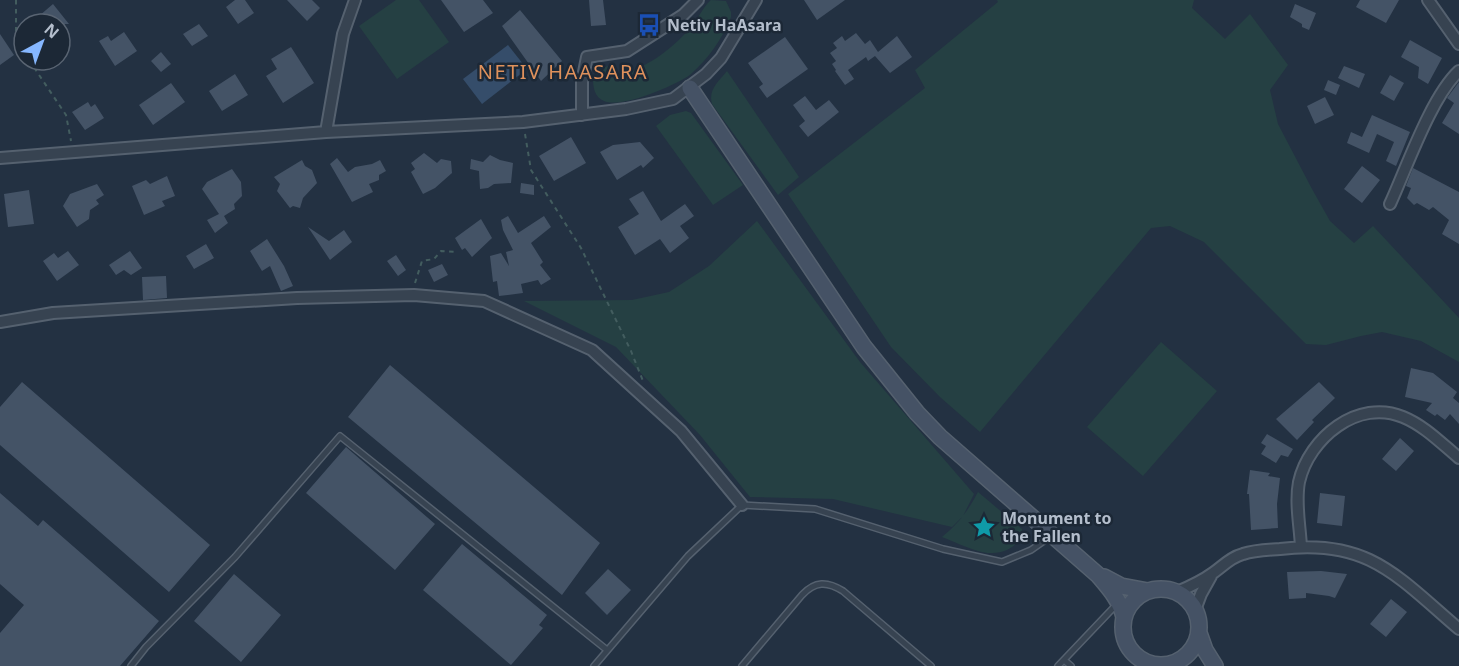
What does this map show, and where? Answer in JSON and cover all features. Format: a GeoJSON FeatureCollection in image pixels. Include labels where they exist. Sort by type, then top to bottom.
{"type":"FeatureCollection","features":[{"type":"Feature","properties":{"kind":"street"},"geometry":{"type":"LineString","coordinates":[[326,132],[344,34],[355,0]]}},
{"type":"Feature","properties":{"kind":"street"},"geometry":{"type":"LineString","coordinates":[[582,115],[582,82],[587,57],[627,51],[683,15],[698,0]]}},
{"type":"Feature","properties":{"kind":"street"},"geometry":{"type":"LineString","coordinates":[[0,159],[326,132],[523,122],[626,109],[673,99],[706,75],[721,58],[756,0]]}},
{"type":"Feature","properties":{"kind":"street"},"geometry":{"type":"LineString","coordinates":[[1428,0],[1459,44]]}},
{"type":"Feature","properties":{"kind":"street"},"geometry":{"type":"LineString","coordinates":[[1390,204],[1435,104],[1451,78],[1459,71]]}},
{"type":"Feature","properties":{"kind":"street"},"geometry":{"type":"LineString","coordinates":[[690,88],[864,347],[892,384],[946,442],[1098,575],[1119,602],[1124,617],[1125,639],[1137,657],[1157,665],[1178,662],[1192,650],[1199,633]]}},
{"type":"Feature","properties":{"kind":"street"},"geometry":{"type":"LineString","coordinates":[[0,322],[53,313],[297,298],[414,295],[484,301],[592,350],[681,431],[742,505]]}},
{"type":"Feature","properties":{"kind":"street"},"geometry":{"type":"LineString","coordinates":[[1301,547],[1298,495],[1302,474],[1315,450],[1343,421],[1364,413],[1383,411],[1401,416],[1415,423],[1459,458]]}},
{"type":"Feature","properties":{"kind":"street"},"geometry":{"type":"LineString","coordinates":[[1177,592],[1244,553],[1301,547],[1337,548],[1369,558],[1395,575],[1459,629]]}},
{"type":"Feature","properties":{"kind":"street"},"geometry":{"type":"LineString","coordinates":[[1195,610],[1212,573]]}},
{"type":"Feature","properties":{"kind":"street"},"geometry":{"type":"LineString","coordinates":[[1098,575],[1120,586],[1148,591],[1157,589],[1177,592],[1191,602],[1198,617],[1199,633],[1205,650],[1215,666]]}},
{"type":"Feature","properties":{"kind":"street"},"geometry":{"type":"LineString","coordinates":[[1124,617],[1133,602],[1148,591]]}},
{"type":"Feature","properties":{"kind":"street"},"geometry":{"type":"LineString","coordinates":[[1178,662],[1193,666]]}},
{"type":"Feature","properties":{"kind":"lane"},"geometry":{"type":"LineString","coordinates":[[131,666],[146,647],[235,557],[340,436],[608,650]]}},
{"type":"Feature","properties":{"kind":"lane"},"geometry":{"type":"LineString","coordinates":[[594,666],[688,556],[742,505],[815,509],[943,549],[1002,562],[1031,550],[1052,535]]}},
{"type":"Feature","properties":{"kind":"lane"},"geometry":{"type":"LineString","coordinates":[[742,666],[802,595],[809,588],[822,583],[843,591],[931,666]]}},
{"type":"Feature","properties":{"kind":"lane"},"geometry":{"type":"LineString","coordinates":[[1058,666],[1119,602]]}},
{"type":"Feature","properties":{"kind":"lane"},"geometry":{"type":"LineString","coordinates":[[1064,660],[1071,666]]}},
{"type":"Feature","properties":{"kind":"path"},"geometry":{"type":"LineString","coordinates":[[37,72],[66,115],[73,152]]}},
{"type":"Feature","properties":{"kind":"path"},"geometry":{"type":"LineString","coordinates":[[523,122],[531,170],[581,248],[632,351],[644,383]]}},
{"type":"Feature","properties":{"kind":"path"},"geometry":{"type":"LineString","coordinates":[[414,295],[414,285],[422,261],[434,259],[441,251],[456,252]]}},
{"type":"Feature","properties":{"kind":"green space"},"geometry":{"type":"Polygon","coordinates":[[[396,0],[419,0],[449,42],[397,79],[359,26],[396,0]]]}},
{"type":"Feature","properties":{"kind":"green space"},"geometry":{"type":"Polygon","coordinates":[[[711,0],[726,1],[731,17],[714,48],[691,74],[662,89],[623,102],[612,103],[598,97],[593,77],[602,68],[608,66],[611,78],[623,75],[655,59],[683,36],[711,0]]]}},
{"type":"Feature","properties":{"kind":"green space"},"geometry":{"type":"Polygon","coordinates":[[[997,0],[1194,0],[1192,8],[1225,39],[1250,14],[1288,65],[1270,90],[1278,124],[1330,221],[1354,243],[1373,226],[1459,318],[1459,362],[1421,341],[1382,332],[1326,345],[1306,344],[1204,242],[1170,226],[1151,228],[980,432],[940,397],[891,347],[788,194],[925,88],[915,70],[998,2],[997,0]]]}},
{"type":"Feature","properties":{"kind":"green space"},"geometry":{"type":"Polygon","coordinates":[[[727,71],[799,177],[778,195],[712,104],[711,94],[727,71]]]}},
{"type":"Feature","properties":{"kind":"green space"},"geometry":{"type":"Polygon","coordinates":[[[686,111],[691,113],[743,185],[713,205],[656,126],[670,115],[686,111]]]}},
{"type":"Feature","properties":{"kind":"green space"},"geometry":{"type":"Polygon","coordinates":[[[757,221],[860,362],[974,494],[963,516],[952,527],[833,499],[750,497],[700,435],[616,347],[524,301],[632,300],[669,292],[709,266],[757,221]]]}},
{"type":"Feature","properties":{"kind":"green space"},"geometry":{"type":"Polygon","coordinates":[[[1161,342],[1217,391],[1143,476],[1087,427],[1161,342]]]}},
{"type":"Feature","properties":{"kind":"green space"},"geometry":{"type":"Polygon","coordinates":[[[978,492],[1022,529],[1013,547],[998,553],[987,553],[942,537],[962,517],[978,492]]]}},
{"type":"Feature","properties":{"kind":"water"},"geometry":{"type":"Polygon","coordinates":[[[508,45],[527,69],[482,104],[463,79],[508,45]]]}},
{"type":"Feature","properties":{"kind":"building"},"geometry":{"type":"Polygon","coordinates":[[[235,0],[245,0],[254,13],[238,24],[226,7],[235,0]]]}},
{"type":"Feature","properties":{"kind":"building"},"geometry":{"type":"Polygon","coordinates":[[[287,0],[312,0],[320,8],[307,21],[287,0]]]}},
{"type":"Feature","properties":{"kind":"building"},"geometry":{"type":"Polygon","coordinates":[[[441,0],[483,0],[493,13],[464,32],[441,0]]]}},
{"type":"Feature","properties":{"kind":"building"},"geometry":{"type":"Polygon","coordinates":[[[589,0],[603,0],[606,25],[591,26],[589,0]]]}},
{"type":"Feature","properties":{"kind":"building"},"geometry":{"type":"Polygon","coordinates":[[[804,0],[845,0],[817,20],[804,0]]]}},
{"type":"Feature","properties":{"kind":"building"},"geometry":{"type":"Polygon","coordinates":[[[1360,0],[1399,0],[1386,23],[1356,7],[1360,0]]]}},
{"type":"Feature","properties":{"kind":"building"},"geometry":{"type":"Polygon","coordinates":[[[53,4],[59,12],[44,12],[53,4]]]}},
{"type":"Feature","properties":{"kind":"building"},"geometry":{"type":"Polygon","coordinates":[[[1295,4],[1316,13],[1309,30],[1290,17],[1295,4]]]}},
{"type":"Feature","properties":{"kind":"building"},"geometry":{"type":"Polygon","coordinates":[[[520,10],[562,61],[541,81],[502,26],[520,10]]]}},
{"type":"Feature","properties":{"kind":"building"},"geometry":{"type":"Polygon","coordinates":[[[199,24],[208,36],[192,46],[183,34],[199,24]]]}},
{"type":"Feature","properties":{"kind":"building"},"geometry":{"type":"Polygon","coordinates":[[[124,32],[137,51],[115,66],[99,41],[108,36],[111,41],[124,32]]]}},
{"type":"Feature","properties":{"kind":"building"},"geometry":{"type":"Polygon","coordinates":[[[856,33],[865,44],[870,40],[878,52],[897,36],[912,57],[890,73],[875,56],[868,61],[866,57],[848,70],[854,79],[845,85],[835,71],[832,64],[836,61],[830,53],[837,48],[833,43],[842,36],[845,41],[856,33]]]}},
{"type":"Feature","properties":{"kind":"building"},"geometry":{"type":"Polygon","coordinates":[[[0,34],[12,52],[12,56],[0,65],[0,34]]]}},
{"type":"Feature","properties":{"kind":"building"},"geometry":{"type":"Polygon","coordinates":[[[785,37],[808,69],[767,98],[759,87],[763,84],[748,63],[785,37]]]}},
{"type":"Feature","properties":{"kind":"building"},"geometry":{"type":"Polygon","coordinates":[[[1410,40],[1442,58],[1428,84],[1418,78],[1419,67],[1401,57],[1410,40]]]}},
{"type":"Feature","properties":{"kind":"building"},"geometry":{"type":"Polygon","coordinates":[[[291,47],[314,83],[283,103],[266,76],[277,69],[271,59],[291,47]]]}},
{"type":"Feature","properties":{"kind":"building"},"geometry":{"type":"Polygon","coordinates":[[[161,52],[171,64],[161,72],[151,61],[161,52]]]}},
{"type":"Feature","properties":{"kind":"building"},"geometry":{"type":"Polygon","coordinates":[[[1344,66],[1365,74],[1359,88],[1338,78],[1344,66]]]}},
{"type":"Feature","properties":{"kind":"building"},"geometry":{"type":"Polygon","coordinates":[[[235,74],[248,95],[222,111],[209,91],[235,74]]]}},
{"type":"Feature","properties":{"kind":"building"},"geometry":{"type":"Polygon","coordinates":[[[1390,75],[1404,83],[1394,101],[1380,93],[1390,75]]]}},
{"type":"Feature","properties":{"kind":"building"},"geometry":{"type":"Polygon","coordinates":[[[1328,80],[1340,85],[1336,95],[1324,90],[1328,80]]]}},
{"type":"Feature","properties":{"kind":"building"},"geometry":{"type":"Polygon","coordinates":[[[1459,82],[1459,134],[1442,123],[1454,103],[1447,98],[1459,82]]]}},
{"type":"Feature","properties":{"kind":"building"},"geometry":{"type":"Polygon","coordinates":[[[171,83],[185,102],[153,125],[139,105],[171,83]]]}},
{"type":"Feature","properties":{"kind":"building"},"geometry":{"type":"Polygon","coordinates":[[[805,96],[816,110],[829,100],[839,112],[808,137],[799,126],[805,121],[793,105],[805,96]]]}},
{"type":"Feature","properties":{"kind":"building"},"geometry":{"type":"Polygon","coordinates":[[[1325,97],[1334,115],[1315,124],[1307,106],[1325,97]]]}},
{"type":"Feature","properties":{"kind":"building"},"geometry":{"type":"Polygon","coordinates":[[[88,102],[91,107],[95,104],[104,118],[85,130],[72,112],[88,102]]]}},
{"type":"Feature","properties":{"kind":"building"},"geometry":{"type":"Polygon","coordinates":[[[1372,115],[1410,132],[1396,166],[1386,161],[1394,142],[1377,134],[1369,153],[1347,143],[1351,132],[1362,137],[1372,115]]]}},
{"type":"Feature","properties":{"kind":"building"},"geometry":{"type":"Polygon","coordinates":[[[571,137],[586,163],[554,181],[539,156],[571,137]]]}},
{"type":"Feature","properties":{"kind":"building"},"geometry":{"type":"Polygon","coordinates":[[[640,142],[654,158],[643,168],[641,165],[617,180],[600,152],[613,145],[640,142]]]}},
{"type":"Feature","properties":{"kind":"building"},"geometry":{"type":"Polygon","coordinates":[[[424,153],[437,163],[441,159],[451,161],[452,173],[435,188],[423,194],[411,172],[415,169],[411,163],[424,153]]]}},
{"type":"Feature","properties":{"kind":"building"},"geometry":{"type":"Polygon","coordinates":[[[490,155],[513,163],[511,183],[494,184],[480,189],[479,171],[470,169],[471,159],[483,162],[490,155]]]}},
{"type":"Feature","properties":{"kind":"building"},"geometry":{"type":"Polygon","coordinates":[[[337,158],[348,172],[355,167],[380,160],[386,171],[379,175],[379,180],[369,184],[373,192],[352,202],[330,164],[337,158]]]}},
{"type":"Feature","properties":{"kind":"building"},"geometry":{"type":"Polygon","coordinates":[[[302,160],[305,166],[312,170],[317,183],[303,198],[300,208],[293,206],[290,208],[277,191],[280,184],[274,177],[302,160]]]}},
{"type":"Feature","properties":{"kind":"building"},"geometry":{"type":"Polygon","coordinates":[[[1362,166],[1380,180],[1362,203],[1344,189],[1362,166]]]}},
{"type":"Feature","properties":{"kind":"building"},"geometry":{"type":"Polygon","coordinates":[[[1413,168],[1459,192],[1459,244],[1442,234],[1449,220],[1433,207],[1429,210],[1417,203],[1414,205],[1407,198],[1411,188],[1406,186],[1413,168]]]}},
{"type":"Feature","properties":{"kind":"building"},"geometry":{"type":"Polygon","coordinates":[[[232,169],[241,182],[242,196],[234,204],[235,209],[224,216],[228,223],[215,233],[207,220],[219,214],[202,189],[207,182],[232,169]]]}},
{"type":"Feature","properties":{"kind":"building"},"geometry":{"type":"Polygon","coordinates":[[[167,176],[175,196],[162,201],[165,206],[144,215],[132,186],[146,180],[150,184],[167,176]]]}},
{"type":"Feature","properties":{"kind":"building"},"geometry":{"type":"Polygon","coordinates":[[[521,183],[534,185],[534,195],[520,193],[521,183]]]}},
{"type":"Feature","properties":{"kind":"building"},"geometry":{"type":"Polygon","coordinates":[[[97,184],[104,195],[96,200],[99,204],[90,210],[89,219],[77,227],[63,206],[70,194],[97,184]]]}},
{"type":"Feature","properties":{"kind":"building"},"geometry":{"type":"Polygon","coordinates":[[[29,190],[34,224],[8,227],[4,194],[29,190]]]}},
{"type":"Feature","properties":{"kind":"building"},"geometry":{"type":"Polygon","coordinates":[[[643,191],[661,221],[685,204],[694,216],[680,226],[689,238],[670,253],[660,239],[635,255],[618,227],[639,214],[629,199],[643,191]]]}},
{"type":"Feature","properties":{"kind":"building"},"geometry":{"type":"Polygon","coordinates":[[[508,216],[518,233],[544,216],[551,227],[531,243],[543,262],[540,265],[551,279],[541,285],[538,280],[521,284],[523,293],[499,296],[497,281],[493,282],[490,256],[501,253],[509,266],[506,252],[513,250],[503,230],[501,220],[508,216]]]}},
{"type":"Feature","properties":{"kind":"building"},"geometry":{"type":"Polygon","coordinates":[[[481,219],[492,238],[472,257],[465,248],[462,250],[455,238],[481,219]]]}},
{"type":"Feature","properties":{"kind":"building"},"geometry":{"type":"Polygon","coordinates":[[[308,227],[329,241],[344,230],[352,242],[330,260],[308,227]]]}},
{"type":"Feature","properties":{"kind":"building"},"geometry":{"type":"Polygon","coordinates":[[[267,239],[284,266],[293,286],[281,291],[270,266],[262,271],[250,251],[267,239]]]}},
{"type":"Feature","properties":{"kind":"building"},"geometry":{"type":"Polygon","coordinates":[[[206,244],[214,258],[194,269],[186,256],[206,244]]]}},
{"type":"Feature","properties":{"kind":"building"},"geometry":{"type":"Polygon","coordinates":[[[68,251],[79,265],[57,281],[43,261],[54,253],[58,258],[68,251]]]}},
{"type":"Feature","properties":{"kind":"building"},"geometry":{"type":"Polygon","coordinates":[[[130,251],[142,268],[131,275],[124,270],[116,275],[109,265],[130,251]]]}},
{"type":"Feature","properties":{"kind":"building"},"geometry":{"type":"Polygon","coordinates":[[[396,255],[406,270],[398,276],[387,261],[396,255]]]}},
{"type":"Feature","properties":{"kind":"building"},"geometry":{"type":"Polygon","coordinates":[[[442,264],[448,275],[434,282],[428,270],[442,264]]]}},
{"type":"Feature","properties":{"kind":"building"},"geometry":{"type":"Polygon","coordinates":[[[166,276],[167,298],[143,300],[142,277],[166,276]]]}},
{"type":"Feature","properties":{"kind":"building"},"geometry":{"type":"Polygon","coordinates":[[[390,365],[600,543],[562,595],[348,417],[390,365]]]}},
{"type":"Feature","properties":{"kind":"building"},"geometry":{"type":"Polygon","coordinates":[[[1411,368],[1433,373],[1457,392],[1453,398],[1459,403],[1459,424],[1450,414],[1445,420],[1426,410],[1432,403],[1405,397],[1411,368]]]}},
{"type":"Feature","properties":{"kind":"building"},"geometry":{"type":"Polygon","coordinates":[[[22,382],[210,545],[169,592],[0,445],[0,407],[22,382]]]}},
{"type":"Feature","properties":{"kind":"building"},"geometry":{"type":"Polygon","coordinates":[[[1319,382],[1335,398],[1312,420],[1314,422],[1297,440],[1276,419],[1319,382]]]}},
{"type":"Feature","properties":{"kind":"building"},"geometry":{"type":"Polygon","coordinates":[[[1267,434],[1293,449],[1288,457],[1281,455],[1276,463],[1261,454],[1266,446],[1261,443],[1267,434]]]}},
{"type":"Feature","properties":{"kind":"building"},"geometry":{"type":"Polygon","coordinates":[[[1400,438],[1414,451],[1396,471],[1382,459],[1400,438]]]}},
{"type":"Feature","properties":{"kind":"building"},"geometry":{"type":"Polygon","coordinates":[[[346,447],[435,524],[395,570],[306,493],[346,447]]]}},
{"type":"Feature","properties":{"kind":"building"},"geometry":{"type":"Polygon","coordinates":[[[1250,470],[1270,473],[1268,476],[1280,478],[1277,504],[1278,528],[1251,530],[1249,494],[1247,494],[1250,470]]]}},
{"type":"Feature","properties":{"kind":"building"},"geometry":{"type":"Polygon","coordinates":[[[0,493],[38,526],[43,520],[159,621],[120,666],[0,666],[0,633],[24,605],[0,584],[0,493]]]}},
{"type":"Feature","properties":{"kind":"building"},"geometry":{"type":"Polygon","coordinates":[[[1320,493],[1345,496],[1342,526],[1317,523],[1320,493]]]}},
{"type":"Feature","properties":{"kind":"building"},"geometry":{"type":"Polygon","coordinates":[[[462,544],[547,615],[539,625],[543,628],[511,665],[423,590],[462,544]]]}},
{"type":"Feature","properties":{"kind":"building"},"geometry":{"type":"Polygon","coordinates":[[[608,569],[631,590],[607,615],[585,593],[608,569]]]}},
{"type":"Feature","properties":{"kind":"building"},"geometry":{"type":"Polygon","coordinates":[[[1321,571],[1347,574],[1335,598],[1306,593],[1306,598],[1289,599],[1287,572],[1321,571]]]}},
{"type":"Feature","properties":{"kind":"building"},"geometry":{"type":"Polygon","coordinates":[[[234,574],[281,615],[241,662],[194,621],[234,574]]]}},
{"type":"Feature","properties":{"kind":"building"},"geometry":{"type":"Polygon","coordinates":[[[1391,599],[1407,612],[1386,637],[1370,624],[1391,599]]]}},
{"type":"Feature","properties":{"kind":"place","name":"Netiv HaAsara"},"geometry":{"type":"Point","coordinates":[649,25]}},
{"type":"Feature","properties":{"kind":"place","name":"Monument to the Fallen"},"geometry":{"type":"Point","coordinates":[984,527]}},
{"type":"Feature","properties":{"kind":"district","name":"NETIV HAASARA"},"geometry":{"type":"Point","coordinates":[563,71]}}]}
